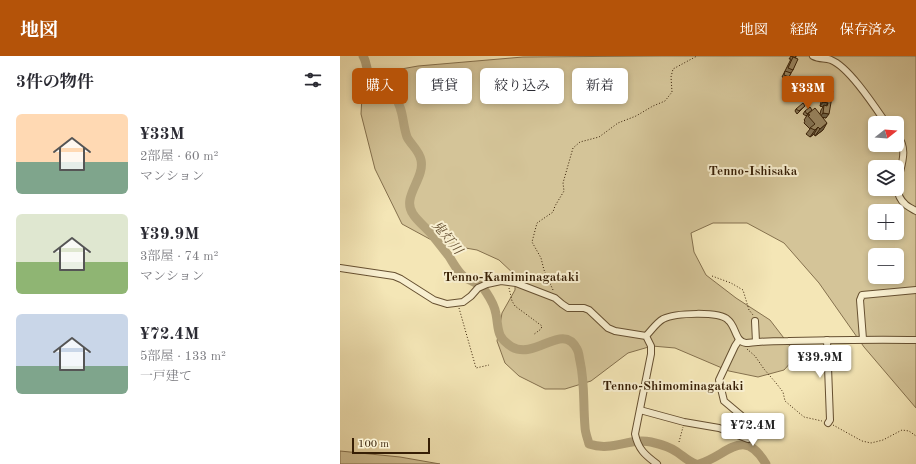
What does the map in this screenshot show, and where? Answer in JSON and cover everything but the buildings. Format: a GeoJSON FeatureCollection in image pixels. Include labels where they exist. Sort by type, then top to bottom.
{"type":"FeatureCollection","features":[{"type":"Feature","properties":{"kind":"street"},"geometry":{"type":"LineString","coordinates":[[813,56],[818,59],[831,60],[849,75],[866,93],[881,116]]}},
{"type":"Feature","properties":{"kind":"street"},"geometry":{"type":"LineString","coordinates":[[904,141],[908,148],[908,158],[900,182],[899,192],[904,204],[916,211]]}},
{"type":"Feature","properties":{"kind":"street"},"geometry":{"type":"LineString","coordinates":[[340,268],[394,276],[440,302],[463,302],[478,288],[487,284],[501,281],[508,282],[531,288],[555,298],[568,308],[584,308],[590,310],[608,328],[615,331],[646,336]]}},
{"type":"Feature","properties":{"kind":"street"},"geometry":{"type":"LineString","coordinates":[[862,340],[860,300],[862,295],[916,290]]}},
{"type":"Feature","properties":{"kind":"street"},"geometry":{"type":"LineString","coordinates":[[646,336],[658,322],[665,318],[713,314],[724,317],[729,321],[735,328],[739,340],[747,343],[827,340],[916,340]]}},
{"type":"Feature","properties":{"kind":"street"},"geometry":{"type":"LineString","coordinates":[[755,321],[756,342]]}},
{"type":"Feature","properties":{"kind":"street"},"geometry":{"type":"LineString","coordinates":[[646,336],[651,346],[651,354],[635,434],[638,446],[646,456],[657,464]]}},
{"type":"Feature","properties":{"kind":"street"},"geometry":{"type":"LineString","coordinates":[[640,410],[684,422],[719,428],[748,440],[752,426],[724,401],[719,380],[734,346],[739,340]]}},
{"type":"Feature","properties":{"kind":"street"},"geometry":{"type":"LineString","coordinates":[[827,340],[830,420],[828,422]]}},
{"type":"Feature","properties":{"kind":"path"},"geometry":{"type":"LineString","coordinates":[[555,298],[541,258],[532,242],[537,223],[552,212],[554,206],[564,191],[562,183],[573,148],[580,142],[600,137],[618,123],[636,116],[665,101],[672,92],[671,77],[673,69],[697,56]]}},
{"type":"Feature","properties":{"kind":"path"},"geometry":{"type":"LineString","coordinates":[[712,276],[731,283],[743,290],[749,310],[754,316],[755,321]]}},
{"type":"Feature","properties":{"kind":"path"},"geometry":{"type":"LineString","coordinates":[[508,282],[512,301],[515,306],[542,326],[541,329],[533,335]]}},
{"type":"Feature","properties":{"kind":"path"},"geometry":{"type":"LineString","coordinates":[[458,303],[476,368],[488,365]]}},
{"type":"Feature","properties":{"kind":"path"},"geometry":{"type":"LineString","coordinates":[[747,343],[747,349],[755,356],[783,392],[785,401],[804,418],[828,422],[862,441],[871,443],[884,440],[902,430],[909,431],[916,436]]}},
{"type":"Feature","properties":{"kind":"path"},"geometry":{"type":"LineString","coordinates":[[679,442],[684,422]]}},
{"type":"Feature","properties":{"kind":"shaded area"},"geometry":{"type":"Polygon","coordinates":[[[916,56],[916,408],[864,347],[819,283],[784,243],[747,223],[713,223],[691,233],[694,252],[706,275],[736,298],[770,320],[790,346],[793,360],[784,370],[758,377],[729,371],[675,348],[652,346],[628,353],[591,381],[565,389],[545,389],[519,376],[505,363],[497,341],[502,313],[515,290],[515,275],[499,260],[477,250],[437,243],[402,224],[375,169],[361,114],[362,104],[408,104],[407,68],[523,57],[916,56]]]}},
{"type":"Feature","properties":{"kind":"shaded area"},"geometry":{"type":"Polygon","coordinates":[[[340,451],[400,457],[440,464],[340,464],[340,451]]]}},
{"type":"Feature","properties":{"kind":"waterway","name":"鬼灯川"},"geometry":{"type":"LineString","coordinates":[[363,56],[372,79],[378,85],[389,91],[398,102],[407,137],[420,156],[420,174],[411,194],[410,208],[417,220],[435,238],[462,275],[484,289],[495,308],[498,329],[503,340],[512,347],[521,350],[530,349],[557,339],[571,341],[578,350],[582,369],[585,429],[589,444],[598,446],[614,446],[636,441],[651,442],[671,449],[696,464]]}},
{"type":"Feature","properties":{"kind":"waterway","name":"鬼灯川"},"geometry":{"type":"LineString","coordinates":[[699,464],[734,446],[742,445],[750,446],[758,452],[766,464]]}},
{"type":"Feature","properties":{"kind":"district","name":"Tenno-Ishisaka"},"geometry":{"type":"Point","coordinates":[753,170]}},
{"type":"Feature","properties":{"kind":"district","name":"Tenno-Kamiminagataki"},"geometry":{"type":"Point","coordinates":[511,276]}},
{"type":"Feature","properties":{"kind":"district","name":"Tenno-Shimominagataki"},"geometry":{"type":"Point","coordinates":[673,385]}}]}
